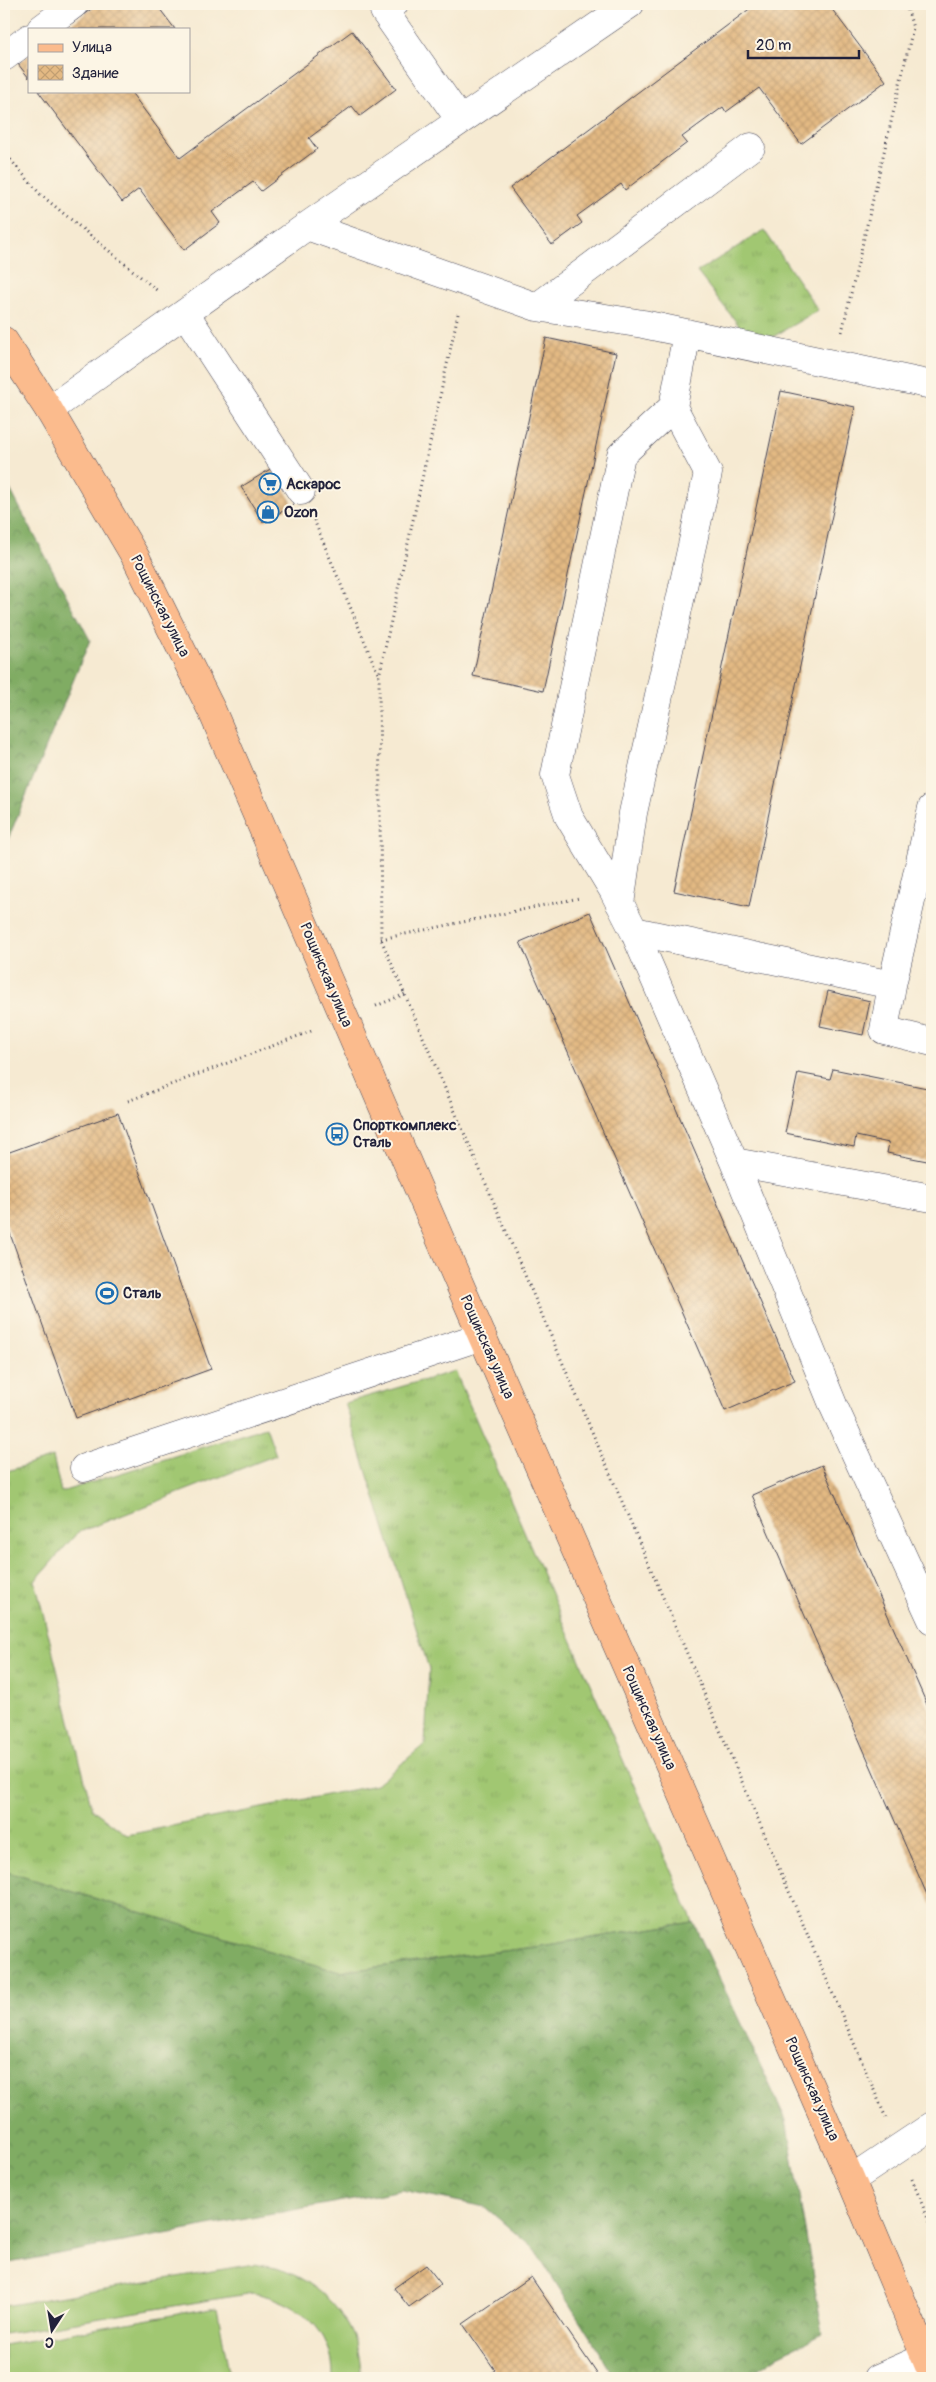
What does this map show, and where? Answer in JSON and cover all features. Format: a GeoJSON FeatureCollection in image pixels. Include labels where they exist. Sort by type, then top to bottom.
{"type":"FeatureCollection","features":[{"type":"Feature","properties":{"kind":"main road","name":"Рощинская улица"},"geometry":{"type":"LineString","coordinates":[[4,341],[49,410],[136,558],[212,711],[482,1336],[851,2180],[929,2365]]}},
{"type":"Feature","properties":{"kind":"street"},"geometry":{"type":"LineString","coordinates":[[42,28],[74,4]]}},
{"type":"Feature","properties":{"kind":"street"},"geometry":{"type":"LineString","coordinates":[[394,4],[384,11],[460,120]]}},
{"type":"Feature","properties":{"kind":"street"},"geometry":{"type":"LineString","coordinates":[[49,410],[307,226],[630,4]]}},
{"type":"Feature","properties":{"kind":"street"},"geometry":{"type":"LineString","coordinates":[[4,57],[28,39]]}},
{"type":"Feature","properties":{"kind":"street"},"geometry":{"type":"LineString","coordinates":[[538,306],[751,146]]}},
{"type":"Feature","properties":{"kind":"street"},"geometry":{"type":"LineString","coordinates":[[307,226],[538,306],[687,333],[932,385]]}},
{"type":"Feature","properties":{"kind":"street"},"geometry":{"type":"LineString","coordinates":[[185,313],[302,491]]}},
{"type":"Feature","properties":{"kind":"street"},"geometry":{"type":"LineString","coordinates":[[687,333],[672,407],[621,455],[555,775],[569,817],[634,931],[734,1162],[834,1407],[932,1620]]}},
{"type":"Feature","properties":{"kind":"street"},"geometry":{"type":"LineString","coordinates":[[616,897],[708,473],[672,407]]}},
{"type":"Feature","properties":{"kind":"street"},"geometry":{"type":"LineString","coordinates":[[932,808],[892,985],[884,1030],[932,1042]]}},
{"type":"Feature","properties":{"kind":"street"},"geometry":{"type":"LineString","coordinates":[[634,931],[892,985]]}},
{"type":"Feature","properties":{"kind":"street"},"geometry":{"type":"LineString","coordinates":[[734,1162],[932,1198]]}},
{"type":"Feature","properties":{"kind":"street"},"geometry":{"type":"LineString","coordinates":[[84,1468],[482,1336]]}},
{"type":"Feature","properties":{"kind":"street"},"geometry":{"type":"LineString","coordinates":[[851,2180],[932,2126]]}},
{"type":"Feature","properties":{"kind":"street"},"geometry":{"type":"LineString","coordinates":[[878,2378],[929,2365]]}},
{"type":"Feature","properties":{"kind":"path"},"geometry":{"type":"LineString","coordinates":[[834,364],[913,28],[906,4]]}},
{"type":"Feature","properties":{"kind":"path"},"geometry":{"type":"LineString","coordinates":[[4,152],[40,194],[185,313]]}},
{"type":"Feature","properties":{"kind":"path"},"geometry":{"type":"LineString","coordinates":[[465,282],[380,676],[381,939],[932,2229]]}},
{"type":"Feature","properties":{"kind":"path"},"geometry":{"type":"LineString","coordinates":[[302,491],[380,676]]}},
{"type":"Feature","properties":{"kind":"path"},"geometry":{"type":"LineString","coordinates":[[381,939],[616,897]]}},
{"type":"Feature","properties":{"kind":"path"},"geometry":{"type":"LineString","coordinates":[[128,1101],[405,994]]}},
{"type":"Feature","properties":{"kind":"green space"},"geometry":{"type":"Polygon","coordinates":[[[764,230],[818,310],[756,347],[697,272],[764,230]]]}},
{"type":"Feature","properties":{"kind":"green space"},"geometry":{"type":"Polygon","coordinates":[[[4,478],[90,640],[4,849],[4,478]]]}},
{"type":"Feature","properties":{"kind":"green space"},"geometry":{"type":"Polygon","coordinates":[[[455,1371],[693,1922],[534,1947],[339,1972],[4,1871],[4,1472],[53,1457],[61,1492],[266,1427],[276,1455],[77,1533],[35,1581],[92,1809],[127,1835],[376,1785],[425,1744],[429,1669],[345,1403],[455,1371]]]}},
{"type":"Feature","properties":{"kind":"green space"},"geometry":{"type":"Polygon","coordinates":[[[4,1871],[339,1972],[534,1947],[693,1922],[786,2120],[823,2334],[777,2356],[745,2378],[616,2378],[535,2250],[485,2207],[402,2190],[4,2264],[4,1871]]]}},
{"type":"Feature","properties":{"kind":"green space"},"geometry":{"type":"Polygon","coordinates":[[[254,2264],[281,2270],[301,2279],[316,2288],[329,2300],[340,2313],[356,2343],[360,2360],[361,2378],[333,2378],[332,2361],[327,2345],[320,2332],[310,2320],[298,2310],[285,2303],[253,2293],[4,2334],[4,2306],[254,2264]]]}},
{"type":"Feature","properties":{"kind":"green space"},"geometry":{"type":"Polygon","coordinates":[[[217,2307],[230,2378],[4,2378],[4,2345],[217,2307]]]}},
{"type":"Feature","properties":{"kind":"building"},"geometry":{"type":"Polygon","coordinates":[[[98,4],[156,4],[174,28],[65,28],[98,4]]]}},
{"type":"Feature","properties":{"kind":"building"},"geometry":{"type":"Polygon","coordinates":[[[756,4],[828,4],[886,81],[801,144],[759,88],[726,112],[723,107],[682,137],[687,143],[625,190],[621,184],[577,216],[582,223],[552,245],[510,188],[756,4]]]}},
{"type":"Feature","properties":{"kind":"building"},"geometry":{"type":"Polygon","coordinates":[[[352,31],[396,89],[360,116],[352,106],[309,138],[317,149],[261,191],[253,182],[212,212],[220,223],[184,250],[139,189],[122,202],[39,92],[131,92],[180,158],[352,31]]]}},
{"type":"Feature","properties":{"kind":"building"},"geometry":{"type":"Polygon","coordinates":[[[28,56],[28,77],[18,64],[28,56]]]}},
{"type":"Feature","properties":{"kind":"building"},"geometry":{"type":"Polygon","coordinates":[[[932,335],[932,352],[928,351],[932,335]]]}},
{"type":"Feature","properties":{"kind":"building"},"geometry":{"type":"Polygon","coordinates":[[[546,338],[616,353],[543,691],[473,676],[546,338]]]}},
{"type":"Feature","properties":{"kind":"building"},"geometry":{"type":"Polygon","coordinates":[[[781,391],[855,407],[749,907],[674,891],[781,391]]]}},
{"type":"Feature","properties":{"kind":"building"},"geometry":{"type":"Polygon","coordinates":[[[272,468],[294,505],[263,522],[241,487],[272,468]]]}},
{"type":"Feature","properties":{"kind":"building"},"geometry":{"type":"Polygon","coordinates":[[[590,912],[795,1381],[725,1411],[520,942],[590,912]]]}},
{"type":"Feature","properties":{"kind":"building"},"geometry":{"type":"Polygon","coordinates":[[[828,991],[870,1001],[863,1035],[820,1026],[828,991]]]}},
{"type":"Feature","properties":{"kind":"building"},"geometry":{"type":"Polygon","coordinates":[[[833,1069],[932,1089],[932,1162],[887,1153],[889,1143],[856,1136],[854,1147],[785,1133],[798,1073],[830,1079],[833,1069]]]}},
{"type":"Feature","properties":{"kind":"building","name":"Сталь"},"geometry":{"type":"Polygon","coordinates":[[[118,1113],[211,1369],[76,1418],[4,1217],[4,1154],[118,1113]]]}},
{"type":"Feature","properties":{"kind":"building"},"geometry":{"type":"Polygon","coordinates":[[[822,1465],[932,1716],[932,1906],[752,1495],[822,1465]]]}},
{"type":"Feature","properties":{"kind":"building"},"geometry":{"type":"Polygon","coordinates":[[[426,2265],[441,2284],[409,2307],[394,2288],[426,2265]]]}},
{"type":"Feature","properties":{"kind":"building"},"geometry":{"type":"Polygon","coordinates":[[[531,2277],[600,2378],[483,2378],[495,2370],[463,2324],[531,2277]]]}},
{"type":"Feature","properties":{"kind":"place","name":"Аскарос"},"geometry":{"type":"Point","coordinates":[270,484]}},
{"type":"Feature","properties":{"kind":"place","name":"Ozon"},"geometry":{"type":"Point","coordinates":[268,512]}},
{"type":"Feature","properties":{"kind":"place","name":"Спорткомплекс Сталь"},"geometry":{"type":"Point","coordinates":[337,1134]}},
{"type":"Feature","properties":{"kind":"place","name":"Сталь"},"geometry":{"type":"Point","coordinates":[107,1293]}}]}
